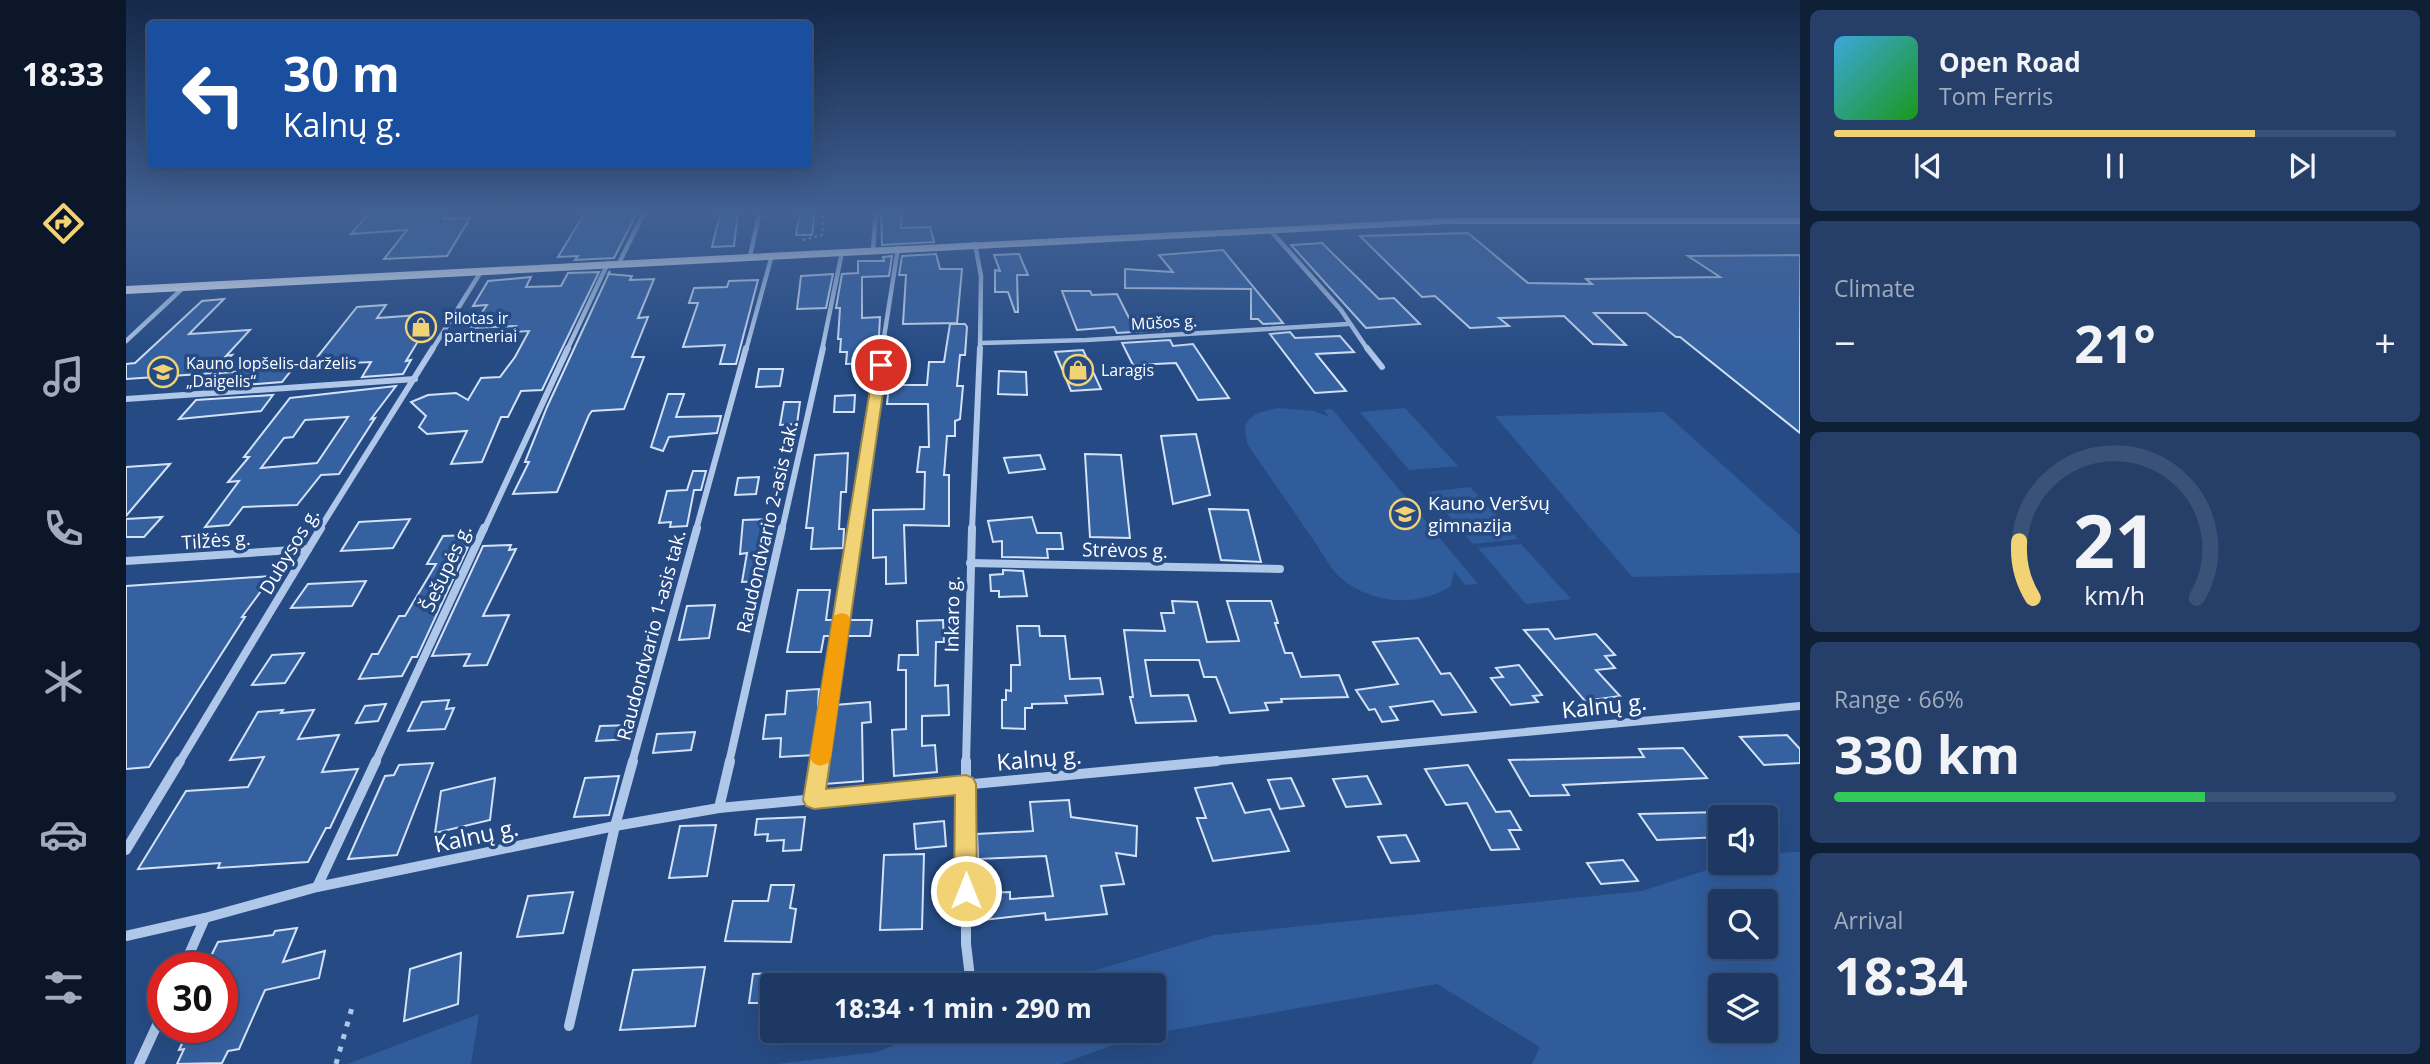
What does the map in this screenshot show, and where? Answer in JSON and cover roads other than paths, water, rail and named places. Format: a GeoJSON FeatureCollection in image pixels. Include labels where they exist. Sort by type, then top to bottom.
{"type":"FeatureCollection","features":[{"type":"Feature","properties":{"kind":"main road"},"geometry":{"type":"LineString","coordinates":[[126,289],[667,261]]}},
{"type":"Feature","properties":{"kind":"street","name":"Raudondvario 1-asis tak."},"geometry":{"type":"LineString","coordinates":[[569,1026],[615,826],[770,261]]}},
{"type":"Feature","properties":{"kind":"street","name":"Raudondvario 2-asis tak."},"geometry":{"type":"LineString","coordinates":[[719,808],[842,261]]}},
{"type":"Feature","properties":{"kind":"street"},"geometry":{"type":"LineString","coordinates":[[814,800],[896,261]]}},
{"type":"Feature","properties":{"kind":"street","name":"Inkaro g."},"geometry":{"type":"LineString","coordinates":[[970,973],[966,944],[966,784],[970,563],[981,343],[981,276],[978,261]]}},
{"type":"Feature","properties":{"kind":"street"},"geometry":{"type":"LineString","coordinates":[[1297,261],[1341,310],[1348,324],[1382,367]]}},
{"type":"Feature","properties":{"kind":"street","name":"Šešupės g."},"geometry":{"type":"LineString","coordinates":[[317,887],[614,263]]}},
{"type":"Feature","properties":{"kind":"street","name":"Dubysos g."},"geometry":{"type":"LineString","coordinates":[[126,850],[482,270]]}},
{"type":"Feature","properties":{"kind":"street"},"geometry":{"type":"LineString","coordinates":[[126,341],[185,286]]}},
{"type":"Feature","properties":{"kind":"street","name":"Mūšos g."},"geometry":{"type":"LineString","coordinates":[[981,343],[1087,340],[1348,324]]}},
{"type":"Feature","properties":{"kind":"street"},"geometry":{"type":"LineString","coordinates":[[126,399],[415,379]]}},
{"type":"Feature","properties":{"kind":"street","name":"Tilžės g."},"geometry":{"type":"LineString","coordinates":[[126,561],[308,550]]}},
{"type":"Feature","properties":{"kind":"street","name":"Strėvos g."},"geometry":{"type":"LineString","coordinates":[[970,563],[1280,569]]}},
{"type":"Feature","properties":{"kind":"street","name":"Kalnų g."},"geometry":{"type":"LineString","coordinates":[[126,936],[205,918],[317,887],[615,826],[719,808],[1800,706]]}},
{"type":"Feature","properties":{"kind":"street"},"geometry":{"type":"LineString","coordinates":[[190,952],[205,918]]}},
{"type":"Feature","properties":{"kind":"street"},"geometry":{"type":"LineString","coordinates":[[139,1064],[149,1043]]}},
{"type":"Feature","properties":{"kind":"place","name":"Pilotas ir partneriai"},"geometry":{"type":"Point","coordinates":[421,327]}},
{"type":"Feature","properties":{"kind":"place","name":"Laragis"},"geometry":{"type":"Point","coordinates":[1078,370]}},
{"type":"Feature","properties":{"kind":"place","name":"Kauno lopšelis-darželis „Daigelis“"},"geometry":{"type":"Point","coordinates":[163,372]}},
{"type":"Feature","properties":{"kind":"place","name":"Kauno Veršvų gimnazija"},"geometry":{"type":"Point","coordinates":[1405,514]}}]}
